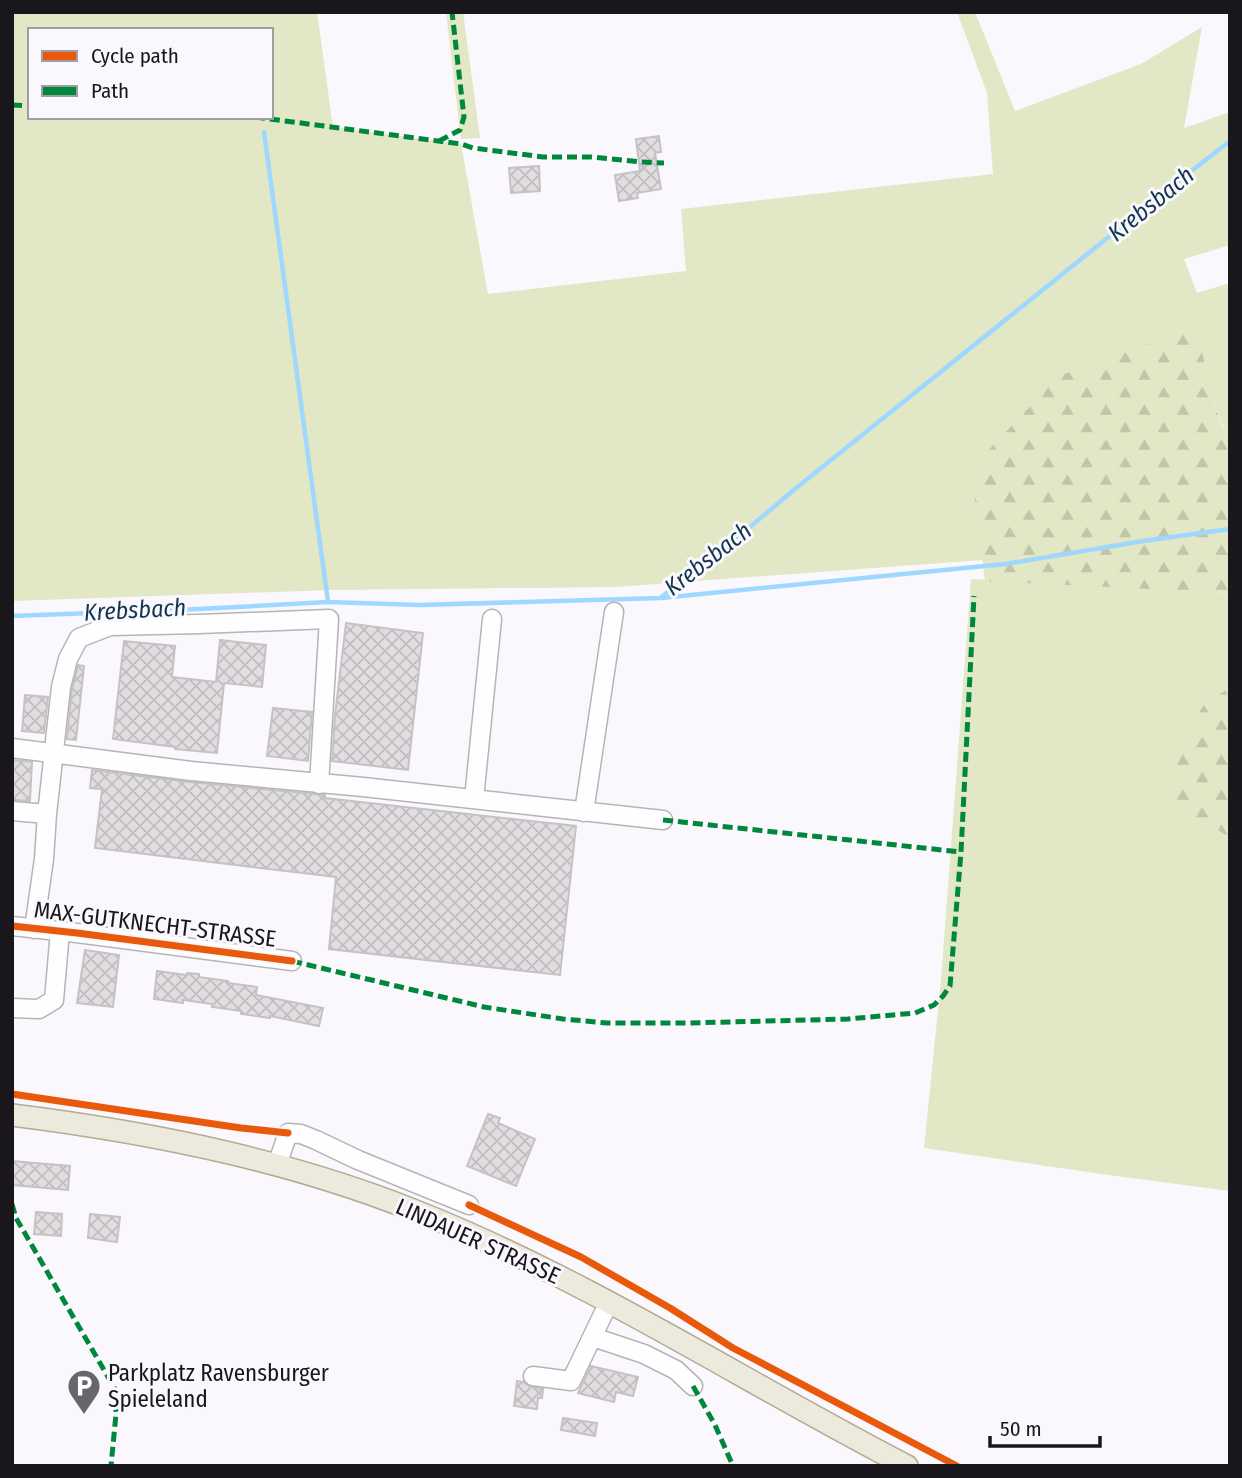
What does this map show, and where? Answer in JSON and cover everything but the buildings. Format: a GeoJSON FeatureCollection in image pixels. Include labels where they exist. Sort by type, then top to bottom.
{"type":"FeatureCollection","features":[{"type":"Feature","properties":{"kind":"main road","name":"LINDAUER STRASSE"},"geometry":{"type":"LineString","coordinates":[[12,1115],[155,1137],[277,1165],[373,1195],[433,1218],[527,1260],[609,1302],[907,1466]]}},
{"type":"Feature","properties":{"kind":"street"},"geometry":{"type":"LineString","coordinates":[[584,812],[614,612]]}},
{"type":"Feature","properties":{"kind":"street"},"geometry":{"type":"LineString","coordinates":[[34,929],[44,859],[61,687],[68,659],[79,638],[110,626],[329,619],[319,784]]}},
{"type":"Feature","properties":{"kind":"street"},"geometry":{"type":"LineString","coordinates":[[474,799],[492,619]]}},
{"type":"Feature","properties":{"kind":"street"},"geometry":{"type":"LineString","coordinates":[[12,748],[191,771],[663,820]]}},
{"type":"Feature","properties":{"kind":"street"},"geometry":{"type":"LineString","coordinates":[[12,811],[47,814]]}},
{"type":"Feature","properties":{"kind":"street","name":"MAX-GUTKNECHT-STRASSE"},"geometry":{"type":"LineString","coordinates":[[12,926],[292,961]]}},
{"type":"Feature","properties":{"kind":"street"},"geometry":{"type":"LineString","coordinates":[[12,1008],[39,1009],[54,1000],[60,931]]}},
{"type":"Feature","properties":{"kind":"street"},"geometry":{"type":"LineString","coordinates":[[277,1165],[288,1133],[301,1134],[469,1205]]}},
{"type":"Feature","properties":{"kind":"street"},"geometry":{"type":"LineString","coordinates":[[533,1376],[571,1381],[609,1302]]}},
{"type":"Feature","properties":{"kind":"street"},"geometry":{"type":"LineString","coordinates":[[593,1337],[644,1354],[676,1370],[693,1386]]}},
{"type":"Feature","properties":{"kind":"green space"},"geometry":{"type":"Polygon","coordinates":[[[12,12],[317,12],[333,127],[461,144],[488,294],[686,271],[681,209],[993,174],[987,93],[957,12],[975,12],[1015,111],[1141,64],[1202,27],[1184,128],[1230,112],[1230,245],[1184,259],[1197,293],[1230,283],[1230,436],[1214,404],[1201,347],[974,494],[983,560],[615,587],[331,590],[12,601],[12,12]]]}},
{"type":"Feature","properties":{"kind":"green space"},"geometry":{"type":"Polygon","coordinates":[[[446,12],[463,12],[480,138],[461,139],[446,12]]]}},
{"type":"Feature","properties":{"kind":"green space"},"geometry":{"type":"Polygon","coordinates":[[[1184,332],[1201,347],[1214,405],[1230,436],[1230,593],[985,581],[974,494],[982,457],[1059,376],[1184,332]]]}},
{"type":"Feature","properties":{"kind":"green space"},"geometry":{"type":"Polygon","coordinates":[[[971,579],[1230,593],[1230,687],[1203,706],[1167,802],[1230,837],[1230,1191],[924,1148],[941,980],[971,579]]]}},
{"type":"Feature","properties":{"kind":"green space"},"geometry":{"type":"Polygon","coordinates":[[[1230,687],[1230,837],[1167,803],[1178,747],[1203,706],[1230,687]]]}},
{"type":"Feature","properties":{"kind":"waterway"},"geometry":{"type":"LineString","coordinates":[[264,132],[328,602]]}},
{"type":"Feature","properties":{"kind":"waterway","name":"Krebsbach"},"geometry":{"type":"LineString","coordinates":[[12,616],[328,602],[420,605],[660,598],[1230,141]]}},
{"type":"Feature","properties":{"kind":"waterway"},"geometry":{"type":"LineString","coordinates":[[661,598],[1005,564],[1230,529]]}},
{"type":"Feature","properties":{"kind":"marked path"},"geometry":{"type":"LineString","coordinates":[[439,141],[460,130],[464,117],[452,12]]}},
{"type":"Feature","properties":{"kind":"marked path"},"geometry":{"type":"LineString","coordinates":[[12,105],[28,106]]}},
{"type":"Feature","properties":{"kind":"marked path"},"geometry":{"type":"LineString","coordinates":[[270,119],[543,157],[591,157],[664,163]]}},
{"type":"Feature","properties":{"kind":"marked path"},"geometry":{"type":"LineString","coordinates":[[292,961],[484,1007],[607,1023],[848,1019],[915,1013],[934,1005],[950,986],[961,852],[974,596]]}},
{"type":"Feature","properties":{"kind":"marked path"},"geometry":{"type":"LineString","coordinates":[[663,820],[961,852]]}},
{"type":"Feature","properties":{"kind":"marked path"},"geometry":{"type":"LineString","coordinates":[[12,1204],[16,1218],[115,1389],[116,1414],[111,1466]]}},
{"type":"Feature","properties":{"kind":"marked path"},"geometry":{"type":"LineString","coordinates":[[693,1386],[715,1425],[733,1466]]}},
{"type":"Feature","properties":{"kind":"cycle path"},"geometry":{"type":"LineString","coordinates":[[12,926],[292,961]]}},
{"type":"Feature","properties":{"kind":"cycle path"},"geometry":{"type":"LineString","coordinates":[[12,1094],[288,1133]]}},
{"type":"Feature","properties":{"kind":"cycle path"},"geometry":{"type":"LineString","coordinates":[[469,1205],[581,1257],[733,1348],[957,1466]]}},
{"type":"Feature","properties":{"kind":"place","name":"Parkplatz Ravensburger Spieleland"},"geometry":{"type":"Point","coordinates":[84,1416]}}]}
